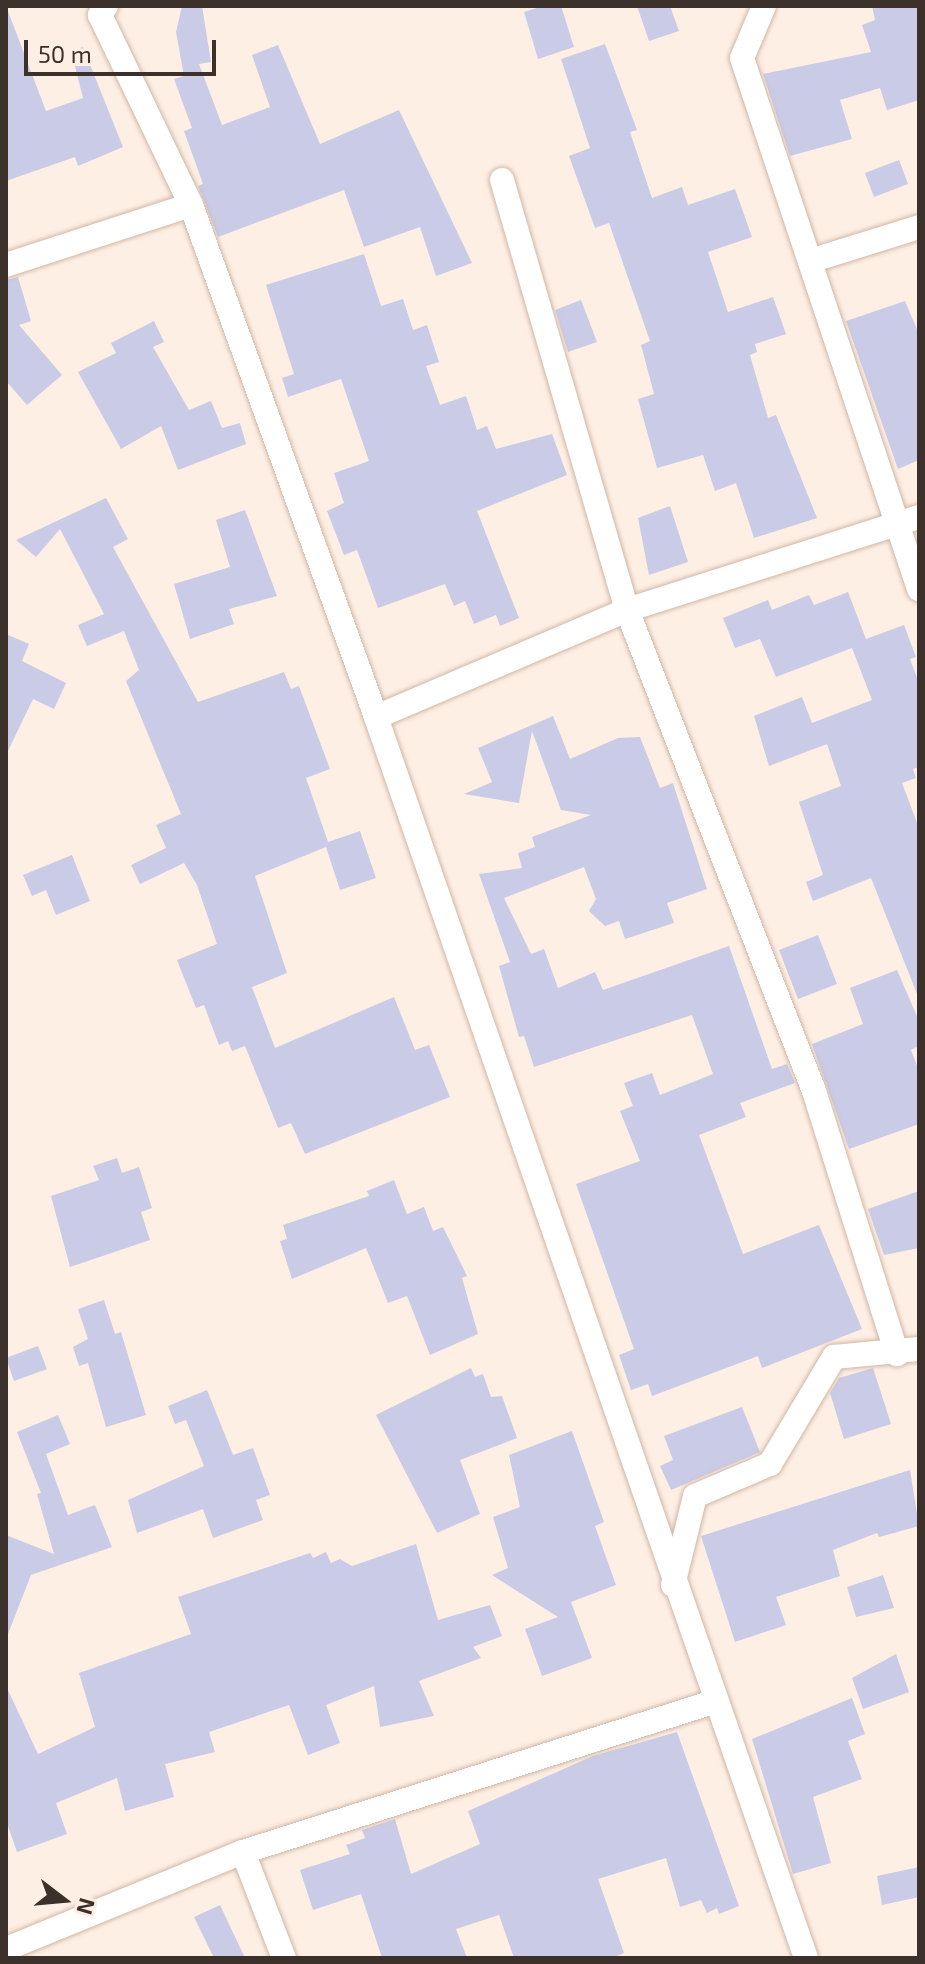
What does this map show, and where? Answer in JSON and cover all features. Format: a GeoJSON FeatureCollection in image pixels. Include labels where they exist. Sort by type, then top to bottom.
{"type":"FeatureCollection","features":[{"type":"Feature","properties":{"kind":"street"},"geometry":{"type":"LineString","coordinates":[[106,6],[100,15],[191,205],[376,717],[713,1702],[806,1958]]}},
{"type":"Feature","properties":{"kind":"street"},"geometry":{"type":"LineString","coordinates":[[764,6],[742,58],[810,261],[908,521],[919,589]]}},
{"type":"Feature","properties":{"kind":"street"},"geometry":{"type":"LineString","coordinates":[[502,180],[627,610],[814,1091],[908,1351],[834,1357],[770,1464],[695,1496],[673,1585]]}},
{"type":"Feature","properties":{"kind":"street"},"geometry":{"type":"LineString","coordinates":[[6,265],[191,205]]}},
{"type":"Feature","properties":{"kind":"street"},"geometry":{"type":"LineString","coordinates":[[810,261],[919,227]]}},
{"type":"Feature","properties":{"kind":"street"},"geometry":{"type":"LineString","coordinates":[[376,717],[627,610],[908,521]]}},
{"type":"Feature","properties":{"kind":"street"},"geometry":{"type":"LineString","coordinates":[[6,1949],[243,1852],[713,1702]]}},
{"type":"Feature","properties":{"kind":"street"},"geometry":{"type":"LineString","coordinates":[[243,1852],[284,1958]]}},
{"type":"Feature","properties":{"kind":"building"},"geometry":{"type":"Polygon","coordinates":[[[6,6],[46,111],[83,98],[71,51],[83,47],[123,147],[78,166],[75,157],[6,181],[6,6]]]}},
{"type":"Feature","properties":{"kind":"building"},"geometry":{"type":"Polygon","coordinates":[[[182,6],[202,6],[211,62],[199,64],[222,125],[270,107],[252,55],[278,45],[320,144],[399,110],[472,263],[436,276],[420,227],[364,247],[344,190],[218,237],[198,186],[203,184],[184,131],[192,128],[174,79],[184,76],[176,32],[182,6]]]}},
{"type":"Feature","properties":{"kind":"building"},"geometry":{"type":"Polygon","coordinates":[[[543,6],[561,6],[574,47],[538,59],[524,12],[543,6]]]}},
{"type":"Feature","properties":{"kind":"building"},"geometry":{"type":"Polygon","coordinates":[[[637,6],[670,6],[679,31],[649,41],[637,6]]]}},
{"type":"Feature","properties":{"kind":"building"},"geometry":{"type":"Polygon","coordinates":[[[872,6],[919,6],[919,100],[887,110],[880,88],[840,100],[852,139],[790,156],[763,74],[871,52],[862,25],[875,20],[872,6]]]}},
{"type":"Feature","properties":{"kind":"building"},"geometry":{"type":"Polygon","coordinates":[[[605,44],[637,130],[630,132],[652,198],[682,187],[688,205],[735,189],[752,237],[708,252],[728,312],[773,297],[786,334],[755,344],[757,352],[750,355],[768,418],[776,415],[817,518],[754,538],[736,483],[715,491],[703,455],[657,468],[638,399],[654,394],[641,345],[650,341],[609,223],[595,228],[569,156],[590,148],[561,59],[605,44]]]}},
{"type":"Feature","properties":{"kind":"building"},"geometry":{"type":"Polygon","coordinates":[[[899,160],[908,184],[874,197],[865,173],[899,160]]]}},
{"type":"Feature","properties":{"kind":"building"},"geometry":{"type":"Polygon","coordinates":[[[364,254],[381,306],[403,299],[413,330],[427,325],[439,362],[426,366],[440,405],[466,396],[477,430],[487,426],[496,449],[552,434],[567,475],[477,511],[519,618],[500,626],[496,615],[474,624],[465,601],[454,606],[445,584],[378,608],[357,550],[344,555],[327,511],[344,503],[334,473],[369,461],[341,379],[288,397],[282,378],[294,374],[266,285],[364,254]]]}},
{"type":"Feature","properties":{"kind":"building"},"geometry":{"type":"Polygon","coordinates":[[[18,277],[31,321],[19,325],[62,375],[27,405],[6,381],[6,280],[18,277]]]}},
{"type":"Feature","properties":{"kind":"building"},"geometry":{"type":"Polygon","coordinates":[[[581,300],[597,342],[568,352],[555,310],[581,300]]]}},
{"type":"Feature","properties":{"kind":"building"},"geometry":{"type":"Polygon","coordinates":[[[905,301],[919,334],[919,460],[898,469],[846,321],[905,301]]]}},
{"type":"Feature","properties":{"kind":"building"},"geometry":{"type":"Polygon","coordinates":[[[154,321],[164,342],[153,347],[189,410],[211,401],[222,428],[240,423],[246,444],[178,470],[161,426],[121,449],[78,372],[116,353],[111,343],[154,321]]]}},
{"type":"Feature","properties":{"kind":"building"},"geometry":{"type":"Polygon","coordinates":[[[106,498],[128,539],[113,547],[198,702],[284,672],[291,689],[299,686],[330,769],[306,778],[328,842],[360,831],[376,878],[340,890],[326,847],[255,876],[287,973],[252,987],[275,1048],[394,997],[415,1050],[429,1045],[450,1097],[305,1154],[291,1123],[278,1128],[245,1046],[232,1051],[228,1041],[219,1045],[204,1005],[196,1008],[177,960],[217,944],[197,885],[184,863],[140,884],[131,865],[166,848],[156,825],[181,814],[126,681],[139,670],[124,631],[87,646],[78,625],[104,614],[60,529],[36,557],[16,540],[106,498]]]}},
{"type":"Feature","properties":{"kind":"building"},"geometry":{"type":"Polygon","coordinates":[[[670,506],[688,562],[649,575],[638,518],[670,506]]]}},
{"type":"Feature","properties":{"kind":"building"},"geometry":{"type":"Polygon","coordinates":[[[245,510],[277,596],[229,609],[234,624],[190,639],[174,584],[230,567],[216,520],[245,510]]]}},
{"type":"Feature","properties":{"kind":"building"},"geometry":{"type":"Polygon","coordinates":[[[848,592],[866,639],[904,625],[916,657],[910,659],[919,683],[919,767],[913,769],[916,778],[902,783],[919,828],[917,994],[871,878],[813,901],[806,882],[823,875],[799,802],[841,786],[827,744],[769,766],[754,716],[802,697],[812,723],[872,700],[852,648],[776,677],[760,639],[735,648],[723,618],[768,600],[772,610],[809,595],[814,605],[848,592]]]}},
{"type":"Feature","properties":{"kind":"building"},"geometry":{"type":"Polygon","coordinates":[[[6,634],[29,644],[22,661],[66,683],[54,709],[33,699],[6,755],[6,634]]]}},
{"type":"Feature","properties":{"kind":"building"},"geometry":{"type":"Polygon","coordinates":[[[553,716],[570,759],[618,738],[640,737],[660,788],[673,783],[707,889],[667,903],[674,923],[625,939],[619,921],[605,926],[589,911],[596,899],[584,867],[504,898],[531,954],[544,949],[558,988],[595,972],[603,990],[729,946],[772,1069],[787,1064],[795,1083],[740,1103],[746,1117],[699,1135],[743,1254],[819,1225],[862,1329],[762,1368],[758,1356],[652,1396],[648,1384],[631,1390],[619,1355],[634,1349],[576,1184],[640,1161],[620,1111],[633,1106],[624,1083],[652,1073],[660,1095],[713,1074],[692,1015],[534,1067],[524,1036],[519,1037],[499,966],[510,962],[479,874],[522,868],[518,853],[535,847],[532,837],[591,815],[561,810],[532,731],[519,803],[464,794],[492,782],[478,748],[553,716]]]}},
{"type":"Feature","properties":{"kind":"building"},"geometry":{"type":"Polygon","coordinates":[[[72,855],[90,901],[56,915],[46,890],[32,896],[23,875],[72,855]]]}},
{"type":"Feature","properties":{"kind":"building"},"geometry":{"type":"Polygon","coordinates":[[[818,935],[837,984],[798,999],[779,950],[818,935]]]}},
{"type":"Feature","properties":{"kind":"building"},"geometry":{"type":"Polygon","coordinates":[[[897,970],[919,1021],[919,1046],[911,1050],[919,1071],[919,1124],[849,1149],[812,1044],[863,1024],[850,988],[897,970]]]}},
{"type":"Feature","properties":{"kind":"building"},"geometry":{"type":"Polygon","coordinates":[[[117,1158],[122,1173],[139,1167],[152,1208],[141,1212],[150,1240],[70,1267],[51,1196],[99,1180],[93,1166],[117,1158]]]}},
{"type":"Feature","properties":{"kind":"building"},"geometry":{"type":"Polygon","coordinates":[[[394,1180],[407,1214],[424,1207],[433,1231],[443,1227],[467,1276],[462,1278],[478,1334],[430,1355],[407,1296],[388,1303],[366,1248],[292,1279],[280,1241],[287,1239],[283,1225],[369,1196],[367,1191],[394,1180]]]}},
{"type":"Feature","properties":{"kind":"building"},"geometry":{"type":"Polygon","coordinates":[[[919,1191],[919,1248],[884,1255],[868,1209],[919,1191]]]}},
{"type":"Feature","properties":{"kind":"building"},"geometry":{"type":"Polygon","coordinates":[[[104,1300],[115,1334],[121,1332],[146,1415],[106,1427],[88,1363],[79,1366],[73,1347],[88,1339],[78,1309],[104,1300]]]}},
{"type":"Feature","properties":{"kind":"building"},"geometry":{"type":"Polygon","coordinates":[[[38,1346],[47,1369],[14,1381],[6,1358],[38,1346]]]}},
{"type":"Feature","properties":{"kind":"building"},"geometry":{"type":"Polygon","coordinates":[[[471,1368],[475,1377],[483,1374],[491,1397],[502,1396],[517,1438],[460,1460],[480,1514],[437,1533],[376,1415],[471,1368]]]}},
{"type":"Feature","properties":{"kind":"building"},"geometry":{"type":"Polygon","coordinates":[[[873,1368],[891,1424],[844,1439],[830,1393],[839,1378],[873,1368]]]}},
{"type":"Feature","properties":{"kind":"building"},"geometry":{"type":"Polygon","coordinates":[[[207,1390],[233,1455],[253,1448],[270,1495],[256,1500],[263,1520],[213,1538],[203,1509],[137,1533],[128,1500],[204,1466],[186,1420],[175,1424],[168,1406],[207,1390]]]}},
{"type":"Feature","properties":{"kind":"building"},"geometry":{"type":"Polygon","coordinates":[[[742,1407],[760,1452],[671,1490],[660,1466],[673,1460],[664,1436],[742,1407]]]}},
{"type":"Feature","properties":{"kind":"building"},"geometry":{"type":"Polygon","coordinates":[[[58,1415],[70,1444],[46,1454],[68,1515],[95,1505],[112,1547],[31,1575],[6,1639],[6,1535],[54,1554],[37,1494],[41,1493],[17,1432],[58,1415]]]}},
{"type":"Feature","properties":{"kind":"building"},"geometry":{"type":"Polygon","coordinates":[[[572,1431],[604,1522],[595,1526],[616,1585],[571,1602],[592,1658],[542,1676],[525,1629],[558,1617],[492,1575],[508,1568],[493,1517],[520,1507],[509,1455],[572,1431]]]}},
{"type":"Feature","properties":{"kind":"building"},"geometry":{"type":"Polygon","coordinates":[[[910,1470],[919,1526],[879,1537],[877,1533],[833,1550],[840,1576],[776,1597],[786,1625],[735,1642],[701,1536],[910,1470]]]}},
{"type":"Feature","properties":{"kind":"building"},"geometry":{"type":"Polygon","coordinates":[[[416,1544],[438,1620],[490,1605],[502,1636],[473,1647],[481,1658],[419,1681],[434,1716],[380,1727],[374,1686],[326,1705],[340,1743],[308,1755],[289,1705],[209,1732],[215,1752],[165,1764],[174,1797],[125,1811],[117,1778],[56,1803],[67,1834],[17,1852],[6,1820],[6,1686],[38,1754],[95,1727],[79,1673],[191,1634],[178,1597],[310,1553],[313,1558],[326,1552],[331,1563],[340,1559],[352,1566],[416,1544]]]}},
{"type":"Feature","properties":{"kind":"building"},"geometry":{"type":"Polygon","coordinates":[[[883,1575],[894,1608],[856,1617],[847,1587],[883,1575]]]}},
{"type":"Feature","properties":{"kind":"building"},"geometry":{"type":"Polygon","coordinates":[[[896,1654],[909,1692],[863,1709],[852,1678],[896,1654]]]}},
{"type":"Feature","properties":{"kind":"building"},"geometry":{"type":"Polygon","coordinates":[[[852,1698],[865,1734],[848,1741],[862,1779],[813,1797],[831,1863],[793,1874],[752,1739],[852,1698]]]}},
{"type":"Feature","properties":{"kind":"building"},"geometry":{"type":"Polygon","coordinates":[[[677,1732],[739,1906],[719,1914],[717,1908],[707,1913],[701,1900],[680,1907],[666,1858],[598,1879],[624,1953],[612,1958],[514,1958],[499,1915],[456,1929],[467,1958],[382,1958],[361,1894],[313,1910],[300,1870],[350,1854],[346,1845],[365,1838],[362,1830],[395,1819],[411,1874],[480,1844],[468,1811],[593,1756],[677,1732]]]}},
{"type":"Feature","properties":{"kind":"building"},"geometry":{"type":"Polygon","coordinates":[[[919,1867],[919,1897],[882,1905],[877,1876],[919,1867]]]}},
{"type":"Feature","properties":{"kind":"building"},"geometry":{"type":"Polygon","coordinates":[[[220,1905],[245,1958],[214,1958],[194,1917],[220,1905]]]}}]}
